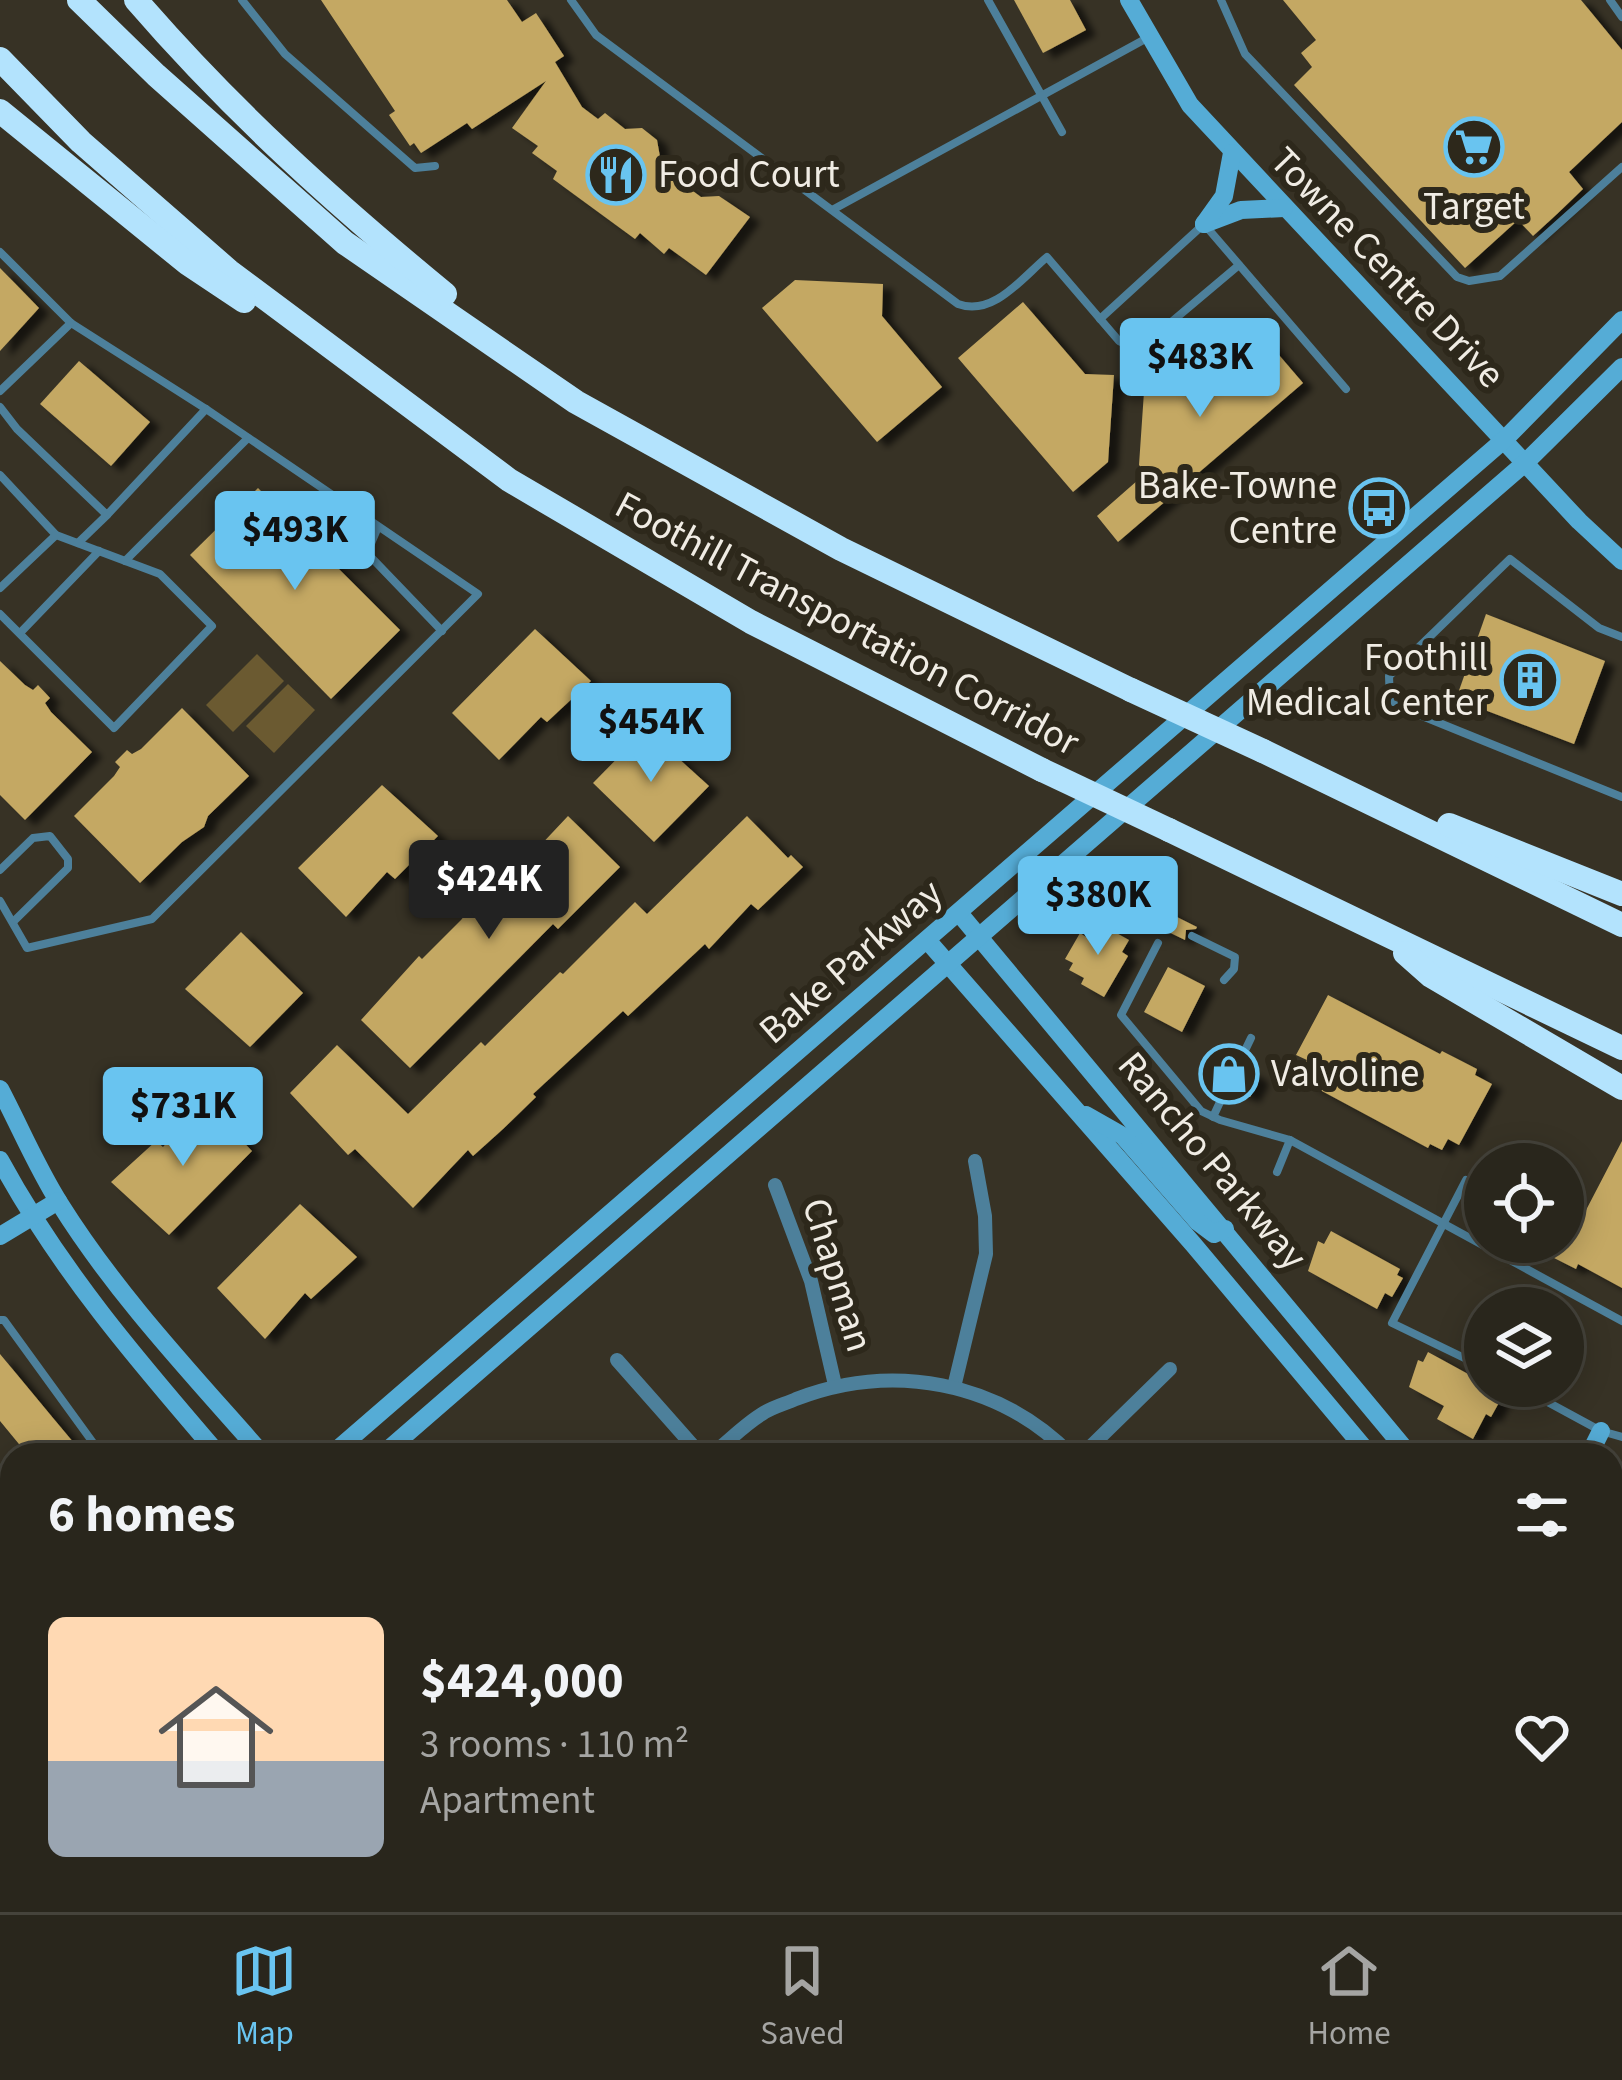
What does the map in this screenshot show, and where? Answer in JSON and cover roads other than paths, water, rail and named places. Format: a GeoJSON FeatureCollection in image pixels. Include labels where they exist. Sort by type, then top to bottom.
{"type":"FeatureCollection","features":[{"type":"Feature","properties":{"kind":"highway","name":"Foothill Transportation Corridor"},"geometry":{"type":"LineString","coordinates":[[79,0],[345,243],[576,402],[841,549],[1622,925]]}},
{"type":"Feature","properties":{"kind":"highway"},"geometry":{"type":"LineString","coordinates":[[136,0],[239,112],[327,197],[576,402]]}},
{"type":"Feature","properties":{"kind":"highway","name":"Foothill Transportation Corridor"},"geometry":{"type":"LineString","coordinates":[[0,59],[81,142],[229,271],[509,480],[751,622],[1042,770],[1622,1048]]}},
{"type":"Feature","properties":{"kind":"highway"},"geometry":{"type":"LineString","coordinates":[[0,111],[187,263],[509,480]]}},
{"type":"Feature","properties":{"kind":"highway"},"geometry":{"type":"LineString","coordinates":[[1263,751],[1622,894]]}},
{"type":"Feature","properties":{"kind":"highway"},"geometry":{"type":"LineString","coordinates":[[1380,932],[1431,976],[1622,1088]]}},
{"type":"Feature","properties":{"kind":"main road","name":"Towne Centre Drive"},"geometry":{"type":"LineString","coordinates":[[1129,0],[1190,105],[1232,154],[1622,561]]}},
{"type":"Feature","properties":{"kind":"main road"},"geometry":{"type":"LineString","coordinates":[[1204,224],[1224,196],[1232,154]]}},
{"type":"Feature","properties":{"kind":"main road"},"geometry":{"type":"LineString","coordinates":[[1204,224],[1241,210],[1284,208]]}},
{"type":"Feature","properties":{"kind":"main road","name":"Bake Parkway"},"geometry":{"type":"LineString","coordinates":[[345,1443],[1504,439],[1622,320]]}},
{"type":"Feature","properties":{"kind":"main road","name":"Bake Parkway"},"geometry":{"type":"LineString","coordinates":[[396,1443],[1526,462],[1622,367]]}},
{"type":"Feature","properties":{"kind":"main road","name":"Rancho Parkway"},"geometry":{"type":"LineString","coordinates":[[959,913],[1400,1443]]}},
{"type":"Feature","properties":{"kind":"main road","name":"Rancho Parkway"},"geometry":{"type":"LineString","coordinates":[[927,940],[1360,1443]]}},
{"type":"Feature","properties":{"kind":"main road"},"geometry":{"type":"LineString","coordinates":[[0,1089],[58,1201],[145,1321],[252,1443]]}},
{"type":"Feature","properties":{"kind":"main road"},"geometry":{"type":"LineString","coordinates":[[1071,1106],[1123,1136],[1198,1222],[1214,1234],[1225,1229]]}},
{"type":"Feature","properties":{"kind":"main road"},"geometry":{"type":"LineString","coordinates":[[0,1160],[30,1216],[105,1322],[208,1443]]}},
{"type":"Feature","properties":{"kind":"main road"},"geometry":{"type":"LineString","coordinates":[[0,1236],[58,1201]]}},
{"type":"Feature","properties":{"kind":"main road"},"geometry":{"type":"LineString","coordinates":[[1594,1443],[1601,1431]]}},
{"type":"Feature","properties":{"kind":"street"},"geometry":{"type":"LineString","coordinates":[[954,1387],[986,1254],[975,1161]]}},
{"type":"Feature","properties":{"kind":"street","name":"Chapman"},"geometry":{"type":"LineString","coordinates":[[775,1185],[811,1281],[835,1384]]}},
{"type":"Feature","properties":{"kind":"street"},"geometry":{"type":"LineString","coordinates":[[617,1360],[690,1443]]}},
{"type":"Feature","properties":{"kind":"street"},"geometry":{"type":"LineString","coordinates":[[1094,1443],[1170,1369]]}},
{"type":"Feature","properties":{"kind":"street"},"geometry":{"type":"LineString","coordinates":[[726,1443],[764,1412],[835,1384],[896,1378],[954,1387],[1017,1410],[1057,1443]]}},
{"type":"Feature","properties":{"kind":"lane"},"geometry":{"type":"LineString","coordinates":[[242,0],[285,54],[415,168],[435,166]]}},
{"type":"Feature","properties":{"kind":"lane"},"geometry":{"type":"LineString","coordinates":[[571,0],[596,35],[958,304],[987,307],[1047,257],[1119,341],[1144,345],[1239,265]]}},
{"type":"Feature","properties":{"kind":"lane"},"geometry":{"type":"LineString","coordinates":[[988,0],[1062,132]]}},
{"type":"Feature","properties":{"kind":"lane"},"geometry":{"type":"LineString","coordinates":[[1221,0],[1245,54],[1457,277],[1469,281],[1500,276],[1622,167]]}},
{"type":"Feature","properties":{"kind":"lane"},"geometry":{"type":"LineString","coordinates":[[1610,0],[1622,17]]}},
{"type":"Feature","properties":{"kind":"lane"},"geometry":{"type":"LineString","coordinates":[[834,208],[1149,37]]}},
{"type":"Feature","properties":{"kind":"lane"},"geometry":{"type":"LineString","coordinates":[[1100,319],[1204,224],[1346,389]]}},
{"type":"Feature","properties":{"kind":"lane"},"geometry":{"type":"LineString","coordinates":[[0,252],[71,323],[478,594],[152,920],[27,948],[0,901]]}},
{"type":"Feature","properties":{"kind":"lane"},"geometry":{"type":"LineString","coordinates":[[0,391],[71,323]]}},
{"type":"Feature","properties":{"kind":"lane"},"geometry":{"type":"LineString","coordinates":[[0,406],[17,429],[107,515]]}},
{"type":"Feature","properties":{"kind":"lane"},"geometry":{"type":"LineString","coordinates":[[78,543],[206,409]]}},
{"type":"Feature","properties":{"kind":"lane"},"geometry":{"type":"LineString","coordinates":[[124,561],[248,438]]}},
{"type":"Feature","properties":{"kind":"lane"},"geometry":{"type":"LineString","coordinates":[[0,475],[56,535],[160,574],[212,626],[114,728],[0,614]]}},
{"type":"Feature","properties":{"kind":"lane"},"geometry":{"type":"LineString","coordinates":[[379,526],[367,553],[442,631]]}},
{"type":"Feature","properties":{"kind":"lane"},"geometry":{"type":"LineString","coordinates":[[0,588],[56,535]]}},
{"type":"Feature","properties":{"kind":"lane"},"geometry":{"type":"LineString","coordinates":[[20,633],[99,551]]}},
{"type":"Feature","properties":{"kind":"lane"},"geometry":{"type":"LineString","coordinates":[[1622,637],[1599,628],[1510,559],[1389,676],[1390,703],[1622,797]]}},
{"type":"Feature","properties":{"kind":"lane"},"geometry":{"type":"LineString","coordinates":[[0,870],[33,838],[50,836],[68,859],[68,868],[12,922]]}},
{"type":"Feature","properties":{"kind":"lane"},"geometry":{"type":"LineString","coordinates":[[1106,908],[1133,907],[1155,918]]}},
{"type":"Feature","properties":{"kind":"lane"},"geometry":{"type":"LineString","coordinates":[[1192,936],[1234,957],[1234,969],[1224,980]]}},
{"type":"Feature","properties":{"kind":"lane"},"geometry":{"type":"LineString","coordinates":[[1158,943],[1121,1015],[1201,1111],[1290,1140],[1622,1321]]}},
{"type":"Feature","properties":{"kind":"lane"},"geometry":{"type":"LineString","coordinates":[[1238,1065],[1251,1038]]}},
{"type":"Feature","properties":{"kind":"lane"},"geometry":{"type":"LineString","coordinates":[[1213,1117],[1227,1087]]}},
{"type":"Feature","properties":{"kind":"lane"},"geometry":{"type":"LineString","coordinates":[[1277,1172],[1290,1140]]}},
{"type":"Feature","properties":{"kind":"lane"},"geometry":{"type":"LineString","coordinates":[[1464,1184],[1392,1323],[1464,1358]]}},
{"type":"Feature","properties":{"kind":"lane"},"geometry":{"type":"LineString","coordinates":[[0,1320],[94,1443]]}},
{"type":"Feature","properties":{"kind":"lane"},"geometry":{"type":"LineString","coordinates":[[1557,1407],[1622,1437]]}},
{"type":"Feature","properties":{"kind":"place","name":"Target"},"geometry":{"type":"Point","coordinates":[1474,147]}},
{"type":"Feature","properties":{"kind":"place","name":"Food Court"},"geometry":{"type":"Point","coordinates":[616,175]}},
{"type":"Feature","properties":{"kind":"place","name":"Bake-Towne Centre"},"geometry":{"type":"Point","coordinates":[1379,508]}},
{"type":"Feature","properties":{"kind":"place","name":"Foothill Medical Center"},"geometry":{"type":"Point","coordinates":[1530,680]}},
{"type":"Feature","properties":{"kind":"place","name":"Valvoline"},"geometry":{"type":"Point","coordinates":[1229,1074]}}]}
